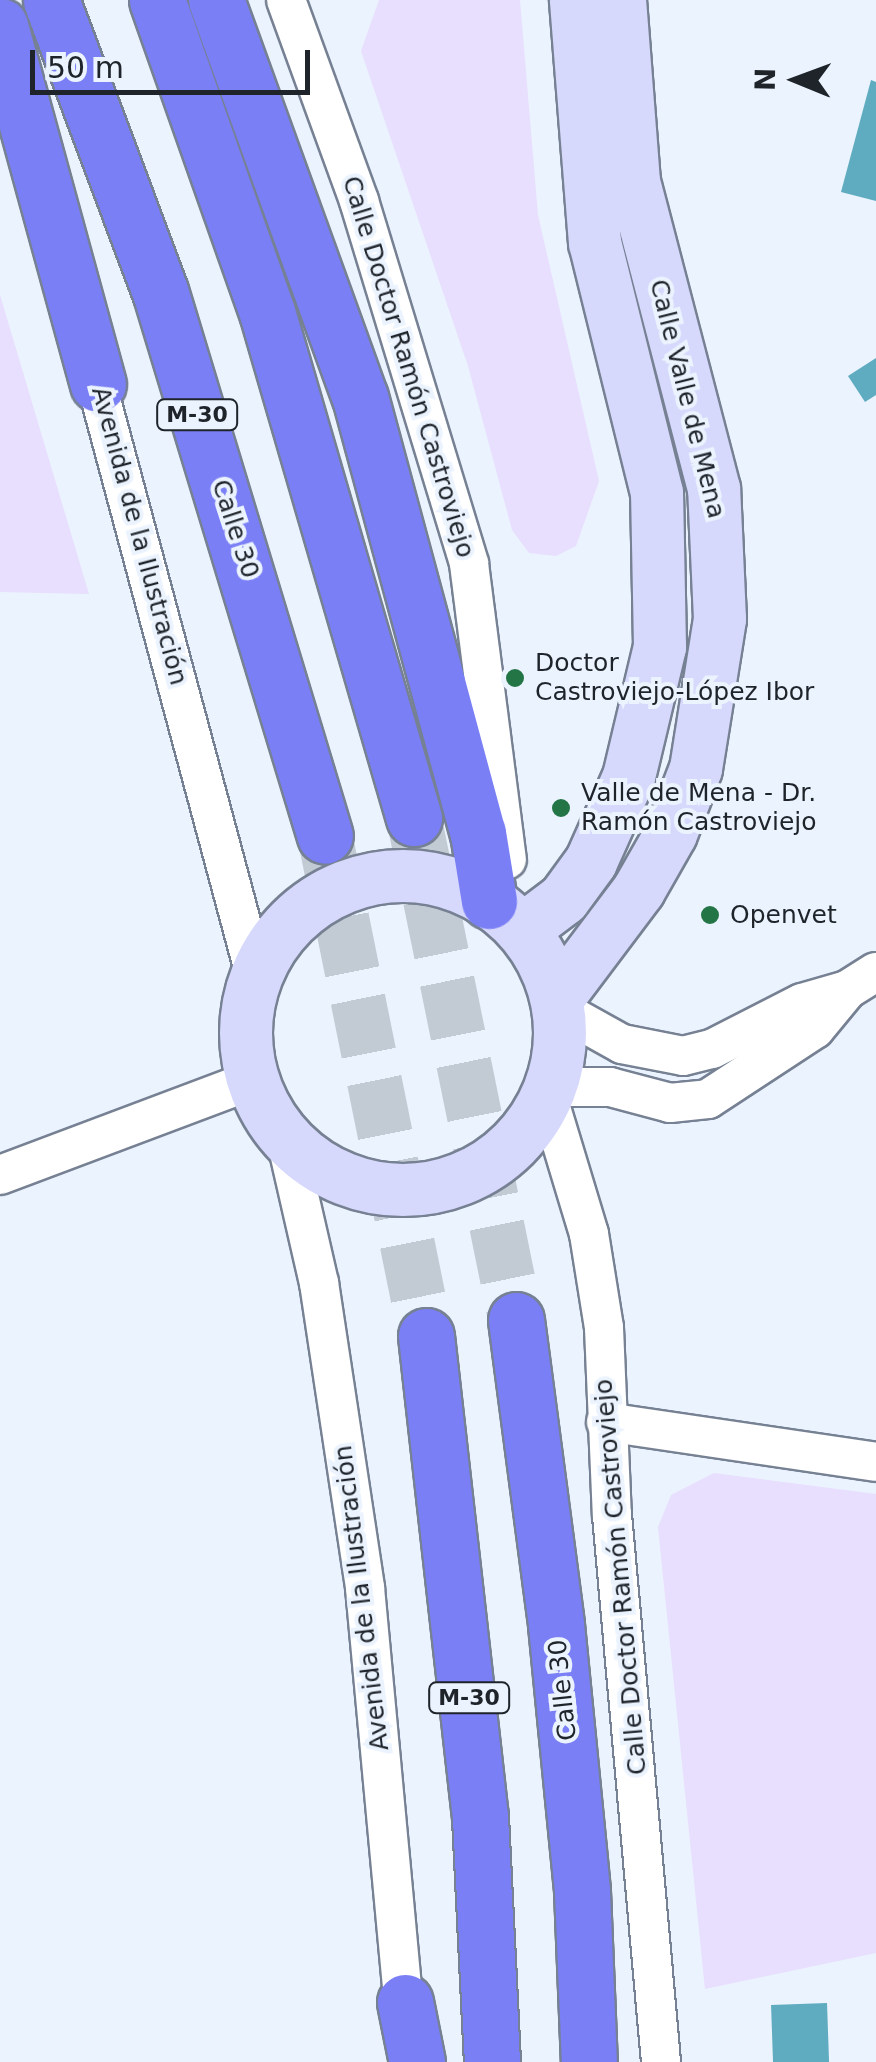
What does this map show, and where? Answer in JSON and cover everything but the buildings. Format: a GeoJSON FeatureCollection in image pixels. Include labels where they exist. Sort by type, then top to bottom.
{"type":"FeatureCollection","features":[{"type":"Feature","properties":{"kind":"highway","name":"Calle 30"},"geometry":{"type":"LineString","coordinates":[[52,0],[160,290],[325,836]]}},
{"type":"Feature","properties":{"kind":"highway"},"geometry":{"type":"LineString","coordinates":[[157,0],[267,312],[414,818]]}},
{"type":"Feature","properties":{"kind":"highway"},"geometry":{"type":"LineString","coordinates":[[216,0],[360,397],[478,833],[509,917]]}},
{"type":"Feature","properties":{"kind":"highway"},"geometry":{"type":"LineString","coordinates":[[0,26],[98,384]]}},
{"type":"Feature","properties":{"kind":"highway","name":"Calle 30"},"geometry":{"type":"LineString","coordinates":[[516,1320],[558,1644],[582,1891],[589,2062]]}},
{"type":"Feature","properties":{"kind":"highway","name":"M-30"},"geometry":{"type":"LineString","coordinates":[[426,1336],[476,1780],[492,2062]]}},
{"type":"Feature","properties":{"kind":"highway"},"geometry":{"type":"LineString","coordinates":[[405,2002],[417,2062]]}},
{"type":"Feature","properties":{"kind":"main road","name":"Calle Valle de Mena"},"geometry":{"type":"LineString","coordinates":[[509,917],[564,899],[591,862],[629,777],[660,647],[657,493],[595,243],[576,0]]}},
{"type":"Feature","properties":{"kind":"main road","name":"Calle Valle de Mena"},"geometry":{"type":"LineString","coordinates":[[558,1004],[639,890],[670,834],[696,769],[720,619],[714,488],[634,182],[620,0]]}},
{"type":"Feature","properties":{"kind":"main road"},"geometry":{"type":"LineString","coordinates":[[417,876],[509,917],[558,1004],[560,1049],[550,1092],[511,1149],[487,1168],[428,1189],[397,1191],[337,1176],[286,1139],[253,1080],[246,1046],[256,978],[299,916],[342,888],[417,876]]}},
{"type":"Feature","properties":{"kind":"street","name":"Calle Doctor Ramón Castroviejo"},"geometry":{"type":"LineString","coordinates":[[286,0],[359,201],[470,564],[509,917]]}},
{"type":"Feature","properties":{"kind":"street","name":"Avenida de la Ilustración"},"geometry":{"type":"LineString","coordinates":[[0,101],[98,384],[256,978]]}},
{"type":"Feature","properties":{"kind":"street"},"geometry":{"type":"LineString","coordinates":[[558,1004],[622,1044],[684,1056],[712,1049],[802,1003],[862,981]]}},
{"type":"Feature","properties":{"kind":"street"},"geometry":{"type":"LineString","coordinates":[[550,1092],[610,1088],[670,1103],[708,1098],[815,1029],[862,981]]}},
{"type":"Feature","properties":{"kind":"street"},"geometry":{"type":"LineString","coordinates":[[0,1175],[253,1080]]}},
{"type":"Feature","properties":{"kind":"street","name":"Calle Doctor Ramón Castroviejo"},"geometry":{"type":"LineString","coordinates":[[550,1092],[589,1234],[604,1328],[606,1422],[662,2062]]}},
{"type":"Feature","properties":{"kind":"street","name":"Avenida de la Ilustración"},"geometry":{"type":"LineString","coordinates":[[286,1139],[319,1283],[366,1588],[405,2002],[405,2062]]}},
{"type":"Feature","properties":{"kind":"street"},"geometry":{"type":"LineString","coordinates":[[606,1422],[876,1462]]}},
{"type":"Feature","properties":{"kind":"shaded area"},"geometry":{"type":"Polygon","coordinates":[[[379,0],[520,0],[538,215],[599,481],[576,546],[556,556],[529,553],[512,530],[468,366],[361,51],[379,0]]]}},
{"type":"Feature","properties":{"kind":"shaded area"},"geometry":{"type":"Polygon","coordinates":[[[0,295],[89,594],[0,592],[0,295]]]}},
{"type":"Feature","properties":{"kind":"shaded area"},"geometry":{"type":"Polygon","coordinates":[[[714,1473],[876,1494],[876,1953],[705,1989],[658,1527],[671,1495],[714,1473]]]}},
{"type":"Feature","properties":{"kind":"water"},"geometry":{"type":"Polygon","coordinates":[[[871,80],[876,82],[876,201],[841,192],[871,80]]]}},
{"type":"Feature","properties":{"kind":"water"},"geometry":{"type":"Polygon","coordinates":[[[876,358],[876,395],[865,402],[848,376],[876,358]]]}},
{"type":"Feature","properties":{"kind":"water"},"geometry":{"type":"Polygon","coordinates":[[[827,2003],[829,2062],[773,2062],[771,2005],[827,2003]]]}},
{"type":"Feature","properties":{"kind":"tunnel"},"geometry":{"type":"LineString","coordinates":[[414,818],[516,1320]]}},
{"type":"Feature","properties":{"kind":"tunnel"},"geometry":{"type":"LineString","coordinates":[[325,836],[426,1336]]}},
{"type":"Feature","properties":{"kind":"place","name":"Doctor Castroviejo-López Ibor"},"geometry":{"type":"Point","coordinates":[515,678]}},
{"type":"Feature","properties":{"kind":"place","name":"Valle de Mena - Dr. Ramón Castroviejo"},"geometry":{"type":"Point","coordinates":[561,808]}},
{"type":"Feature","properties":{"kind":"place","name":"Openvet"},"geometry":{"type":"Point","coordinates":[710,915]}}]}
